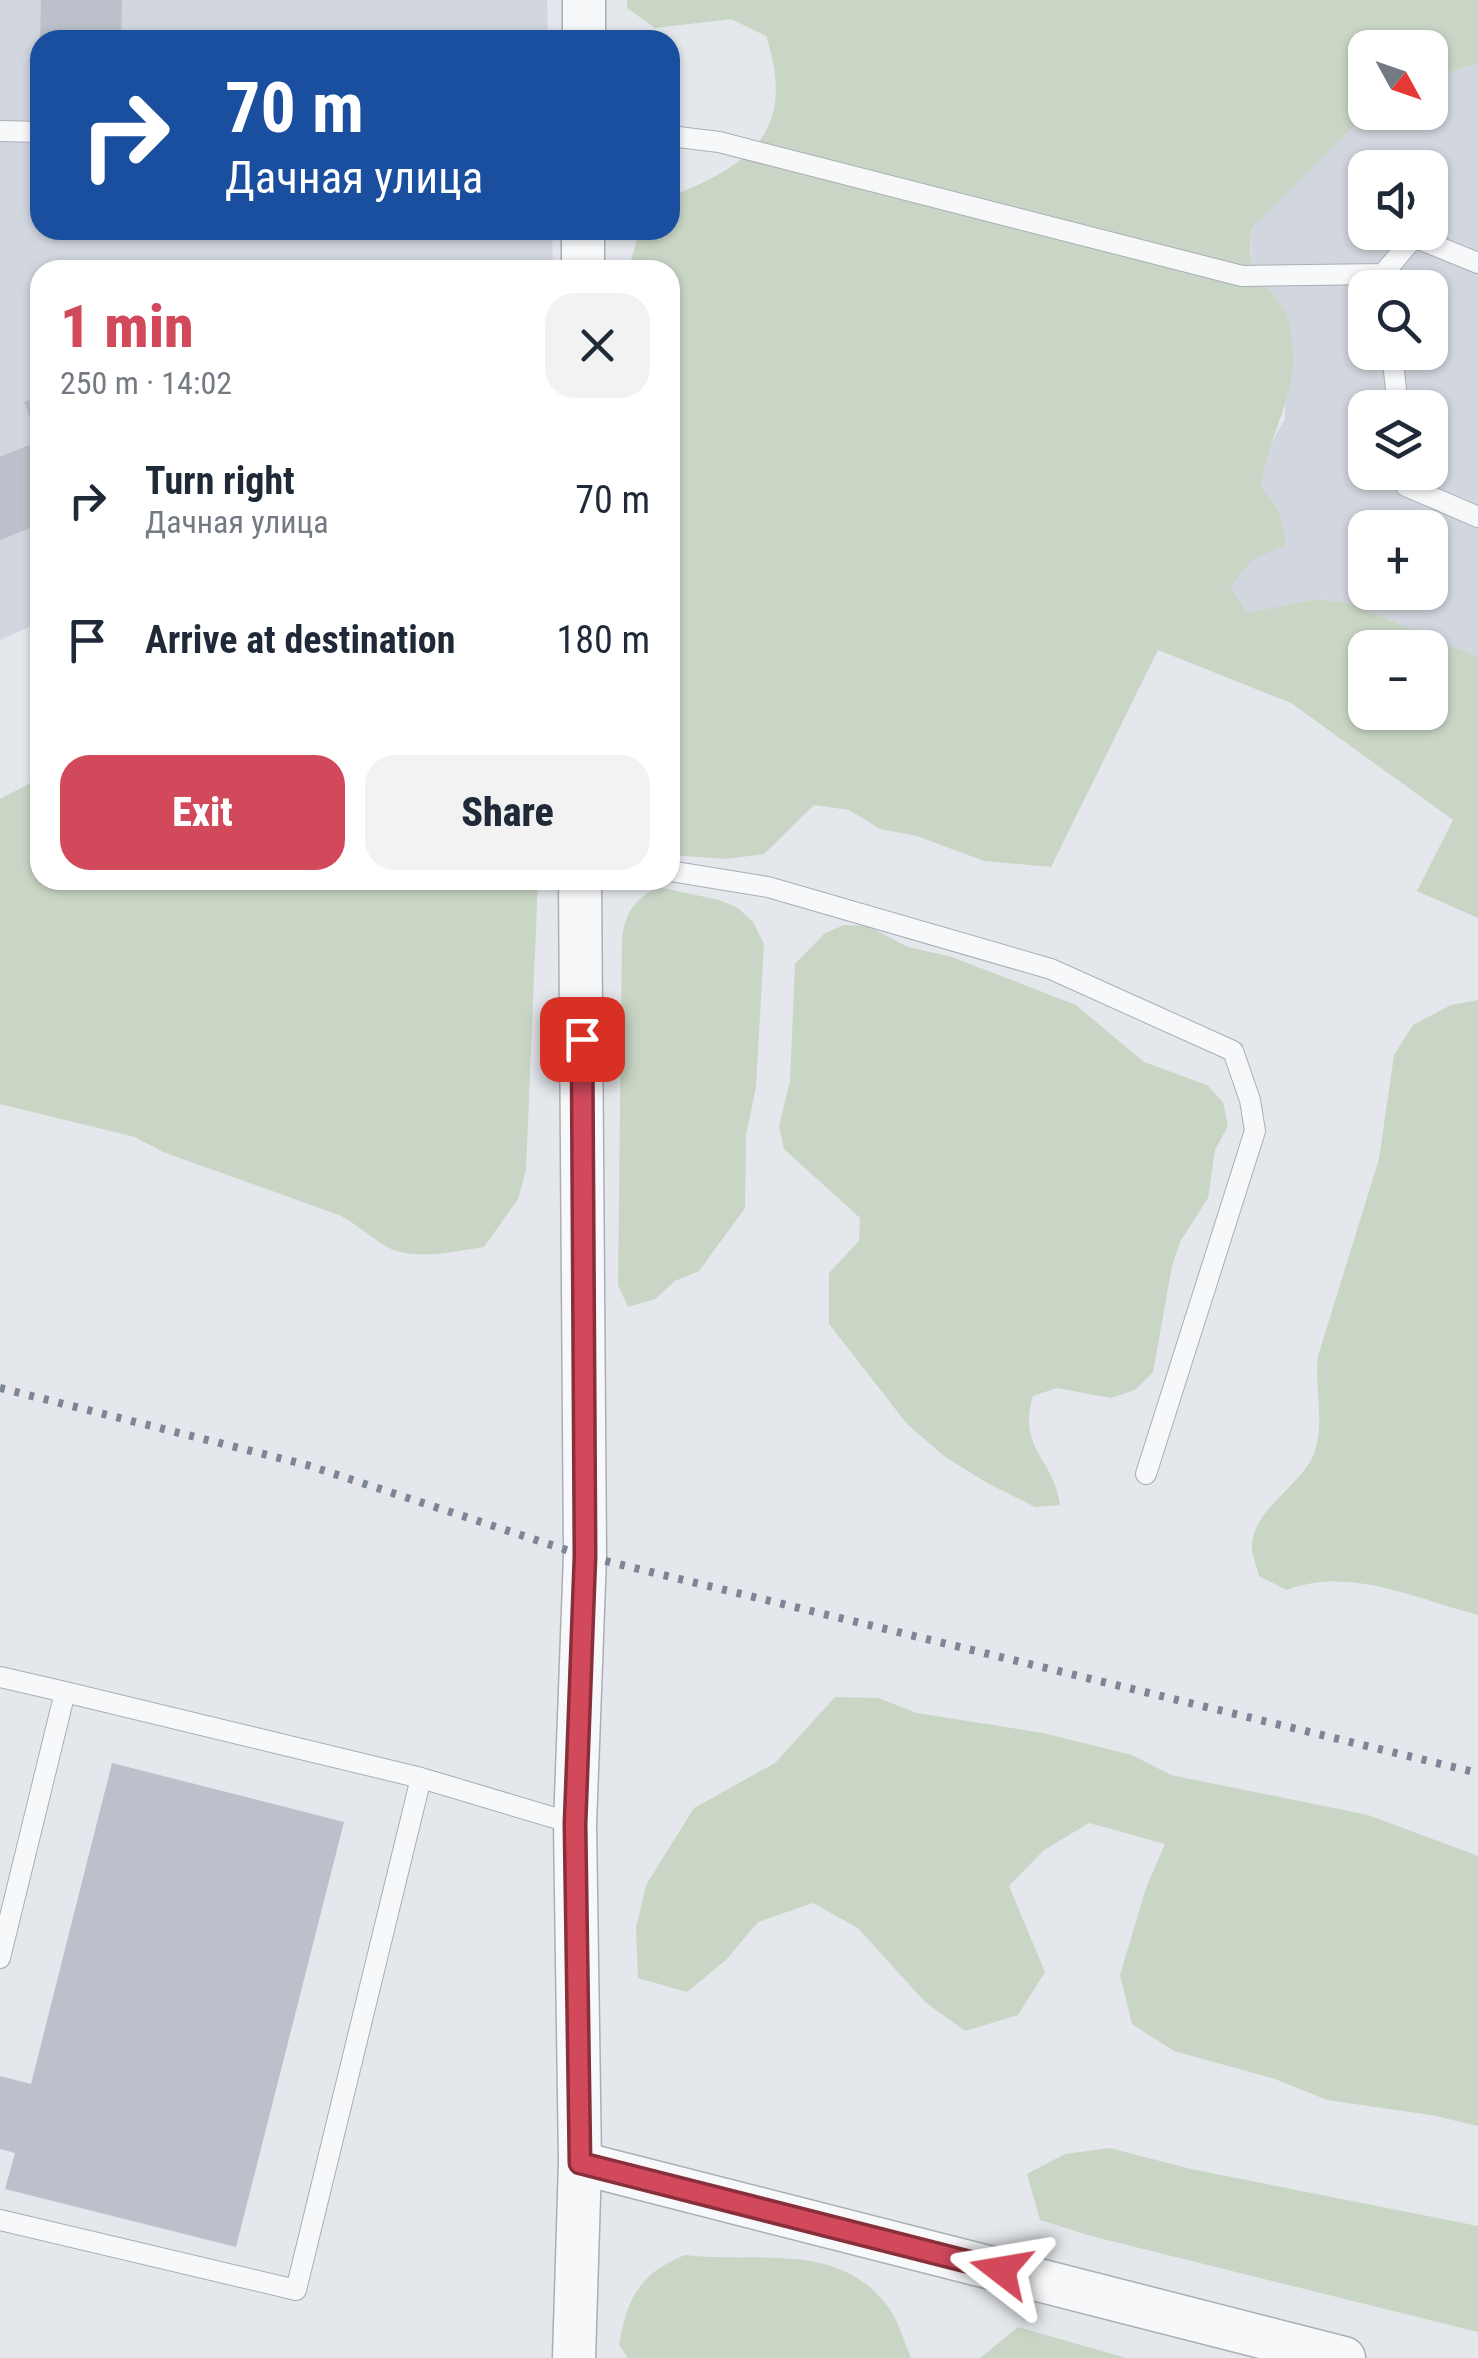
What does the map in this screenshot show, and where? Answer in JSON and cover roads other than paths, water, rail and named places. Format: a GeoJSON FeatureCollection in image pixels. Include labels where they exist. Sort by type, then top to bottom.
{"type":"FeatureCollection","features":[{"type":"Feature","properties":{"kind":"street"},"geometry":{"type":"LineString","coordinates":[[584,0],[584,30]]}},
{"type":"Feature","properties":{"kind":"street"},"geometry":{"type":"LineString","coordinates":[[574,2358],[580,2163],[575,1824],[585,1556],[580,890]]}},
{"type":"Feature","properties":{"kind":"street"},"geometry":{"type":"LineString","coordinates":[[580,2163],[1344,2358]]}},
{"type":"Feature","properties":{"kind":"lane"},"geometry":{"type":"LineString","coordinates":[[0,131],[30,132]]}},
{"type":"Feature","properties":{"kind":"lane"},"geometry":{"type":"LineString","coordinates":[[680,137],[718,142],[1242,276],[1348,280]]}},
{"type":"Feature","properties":{"kind":"lane"},"geometry":{"type":"LineString","coordinates":[[1392,270],[1414,237],[1478,262]]}},
{"type":"Feature","properties":{"kind":"lane"},"geometry":{"type":"LineString","coordinates":[[1415,490],[1478,517]]}},
{"type":"Feature","properties":{"kind":"lane"},"geometry":{"type":"LineString","coordinates":[[680,873],[768,887],[1051,969],[1233,1051],[1250,1100],[1254,1131],[1146,1474]]}},
{"type":"Feature","properties":{"kind":"lane"},"geometry":{"type":"LineString","coordinates":[[0,1678],[420,1778],[575,1824]]}},
{"type":"Feature","properties":{"kind":"lane"},"geometry":{"type":"LineString","coordinates":[[0,1958],[65,1692]]}},
{"type":"Feature","properties":{"kind":"lane"},"geometry":{"type":"LineString","coordinates":[[0,2220],[296,2290],[420,1778]]}},
{"type":"Feature","properties":{"kind":"railway"},"geometry":{"type":"LineString","coordinates":[[0,1388],[307,1465],[585,1556],[1478,1773]]}}]}
